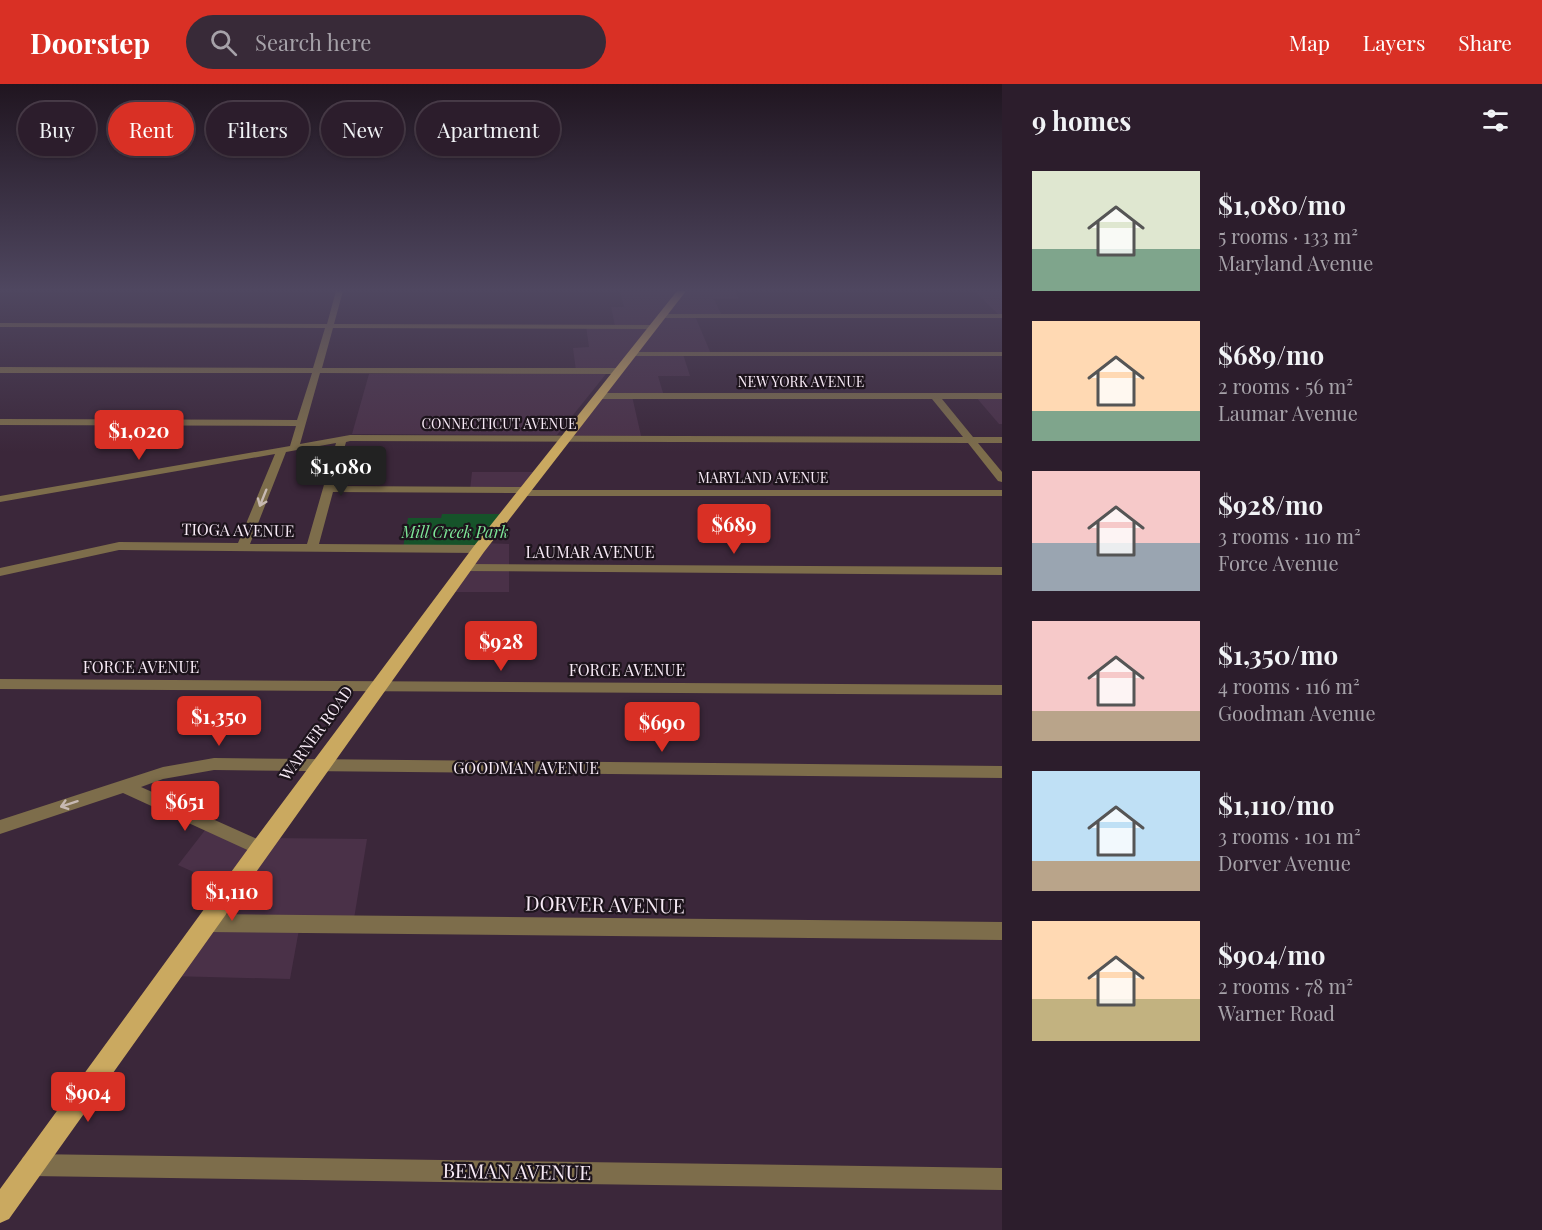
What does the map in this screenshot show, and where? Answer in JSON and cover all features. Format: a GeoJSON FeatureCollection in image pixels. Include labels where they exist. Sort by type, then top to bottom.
{"type":"FeatureCollection","features":[{"type":"Feature","properties":{"kind":"main road","name":"WARNER ROAD"},"geometry":{"type":"LineString","coordinates":[[0,1210],[478,549],[641,344]]}},
{"type":"Feature","properties":{"kind":"street"},"geometry":{"type":"LineString","coordinates":[[243,546],[301,423],[325,344]]}},
{"type":"Feature","properties":{"kind":"street"},"geometry":{"type":"LineString","coordinates":[[634,354],[1002,354]]}},
{"type":"Feature","properties":{"kind":"street"},"geometry":{"type":"LineString","coordinates":[[0,370],[619,371]]}},
{"type":"Feature","properties":{"kind":"street"},"geometry":{"type":"LineString","coordinates":[[934,395],[1002,479]]}},
{"type":"Feature","properties":{"kind":"street","name":"NEW YORK AVENUE"},"geometry":{"type":"LineString","coordinates":[[600,396],[1002,396]]}},
{"type":"Feature","properties":{"kind":"street"},"geometry":{"type":"LineString","coordinates":[[0,422],[301,423]]}},
{"type":"Feature","properties":{"kind":"street"},"geometry":{"type":"LineString","coordinates":[[312,547],[342,440]]}},
{"type":"Feature","properties":{"kind":"street","name":"CONNECTICUT AVENUE"},"geometry":{"type":"LineString","coordinates":[[0,499],[342,440],[1002,441]]}},
{"type":"Feature","properties":{"kind":"street","name":"MARYLAND AVENUE"},"geometry":{"type":"LineString","coordinates":[[328,489],[525,492],[1002,493]]}},
{"type":"Feature","properties":{"kind":"street","name":"TIOGA AVENUE"},"geometry":{"type":"LineString","coordinates":[[0,572],[119,546],[478,549]]}},
{"type":"Feature","properties":{"kind":"street","name":"LAUMAR AVENUE"},"geometry":{"type":"LineString","coordinates":[[465,568],[1002,571]]}},
{"type":"Feature","properties":{"kind":"street","name":"FORCE AVENUE"},"geometry":{"type":"LineString","coordinates":[[0,684],[1002,690]]}},
{"type":"Feature","properties":{"kind":"street","name":"GOODMAN AVENUE"},"geometry":{"type":"LineString","coordinates":[[0,827],[163,773],[214,764],[1002,772]]}},
{"type":"Feature","properties":{"kind":"street"},"geometry":{"type":"LineString","coordinates":[[124,786],[260,848]]}},
{"type":"Feature","properties":{"kind":"street","name":"DORVER AVENUE"},"geometry":{"type":"LineString","coordinates":[[208,923],[1002,931]]}},
{"type":"Feature","properties":{"kind":"street","name":"BEMAN AVENUE"},"geometry":{"type":"LineString","coordinates":[[31,1165],[1002,1179]]}},
{"type":"Feature","properties":{"kind":"shaded area"},"geometry":{"type":"Polygon","coordinates":[[[589,344],[707,344],[711,354],[683,354],[690,376],[658,376],[664,396],[632,396],[642,440],[564,440],[618,372],[576,371],[573,348],[589,347],[589,344]]]}},
{"type":"Feature","properties":{"kind":"shaded area"},"geometry":{"type":"Polygon","coordinates":[[[369,374],[606,374],[557,435],[352,434],[369,374]]]}},
{"type":"Feature","properties":{"kind":"shaded area"},"geometry":{"type":"Polygon","coordinates":[[[975,396],[1002,396],[1002,424],[999,424],[975,396]]]}},
{"type":"Feature","properties":{"kind":"shaded area"},"geometry":{"type":"Polygon","coordinates":[[[472,472],[540,472],[526,490],[470,490],[472,472]]]}},
{"type":"Feature","properties":{"kind":"shaded area"},"geometry":{"type":"Polygon","coordinates":[[[483,543],[509,544],[509,592],[448,592],[483,543]]]}},
{"type":"Feature","properties":{"kind":"shaded area"},"geometry":{"type":"Polygon","coordinates":[[[209,825],[259,848],[267,838],[367,839],[353,925],[300,924],[290,979],[170,976],[231,889],[178,865],[209,825]]]}},
{"type":"Feature","properties":{"kind":"green space","name":"Mill Creek Park"},"geometry":{"type":"Polygon","coordinates":[[[442,514],[507,514],[479,549],[403,548],[408,518],[441,518],[442,514]]]}}]}
